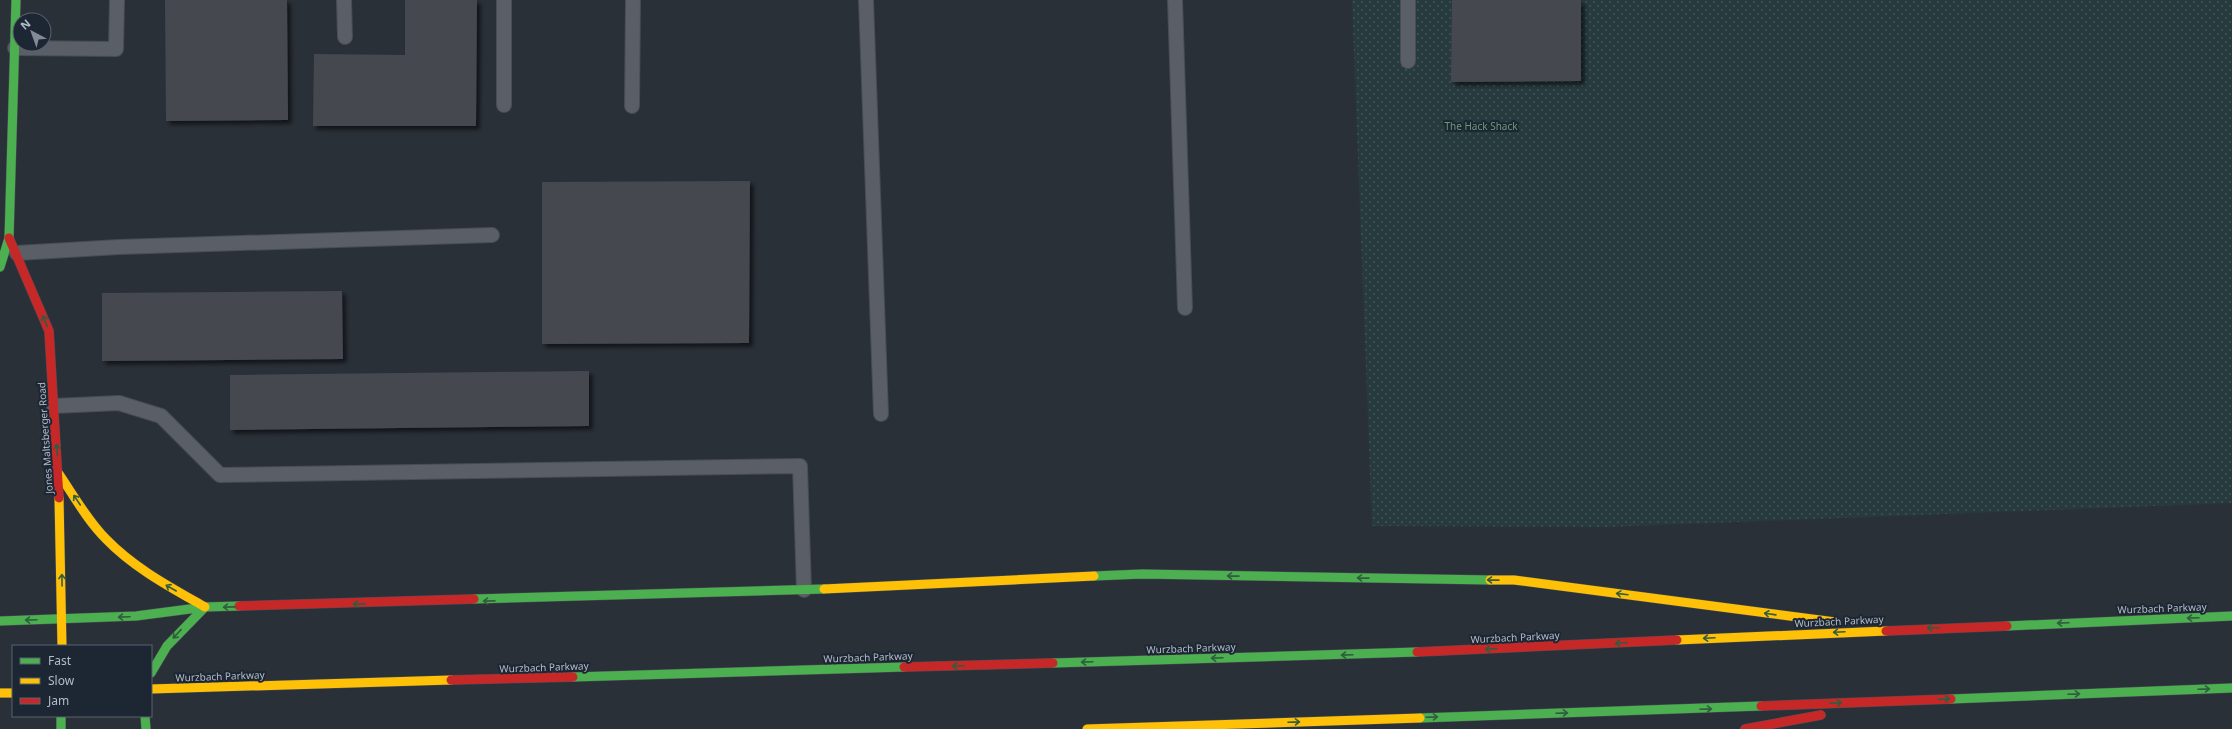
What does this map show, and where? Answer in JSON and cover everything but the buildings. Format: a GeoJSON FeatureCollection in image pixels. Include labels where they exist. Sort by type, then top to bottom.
{"type":"FeatureCollection","features":[{"type":"Feature","properties":{"kind":"main road"},"geometry":{"type":"LineString","coordinates":[[16,0],[16,12]]}},
{"type":"Feature","properties":{"kind":"main road"},"geometry":{"type":"LineString","coordinates":[[0,267],[9,238],[15,52]]}},
{"type":"Feature","properties":{"kind":"main road","name":"Jones Maltsberger Road"},"geometry":{"type":"LineString","coordinates":[[9,238],[18,253],[49,331],[59,474],[63,619],[62,645]]}},
{"type":"Feature","properties":{"kind":"main road"},"geometry":{"type":"LineString","coordinates":[[59,474],[94,526],[130,560],[163,583],[205,607]]}},
{"type":"Feature","properties":{"kind":"main road"},"geometry":{"type":"LineString","coordinates":[[0,620],[136,616],[205,607],[804,590],[1142,574],[1514,580],[1892,630]]}},
{"type":"Feature","properties":{"kind":"main road"},"geometry":{"type":"LineString","coordinates":[[152,670],[156,659],[177,633],[205,607]]}},
{"type":"Feature","properties":{"kind":"main road","name":"Wurzbach Parkway"},"geometry":{"type":"LineString","coordinates":[[152,689],[1386,653],[2232,616]]}},
{"type":"Feature","properties":{"kind":"main road"},"geometry":{"type":"LineString","coordinates":[[1087,729],[1905,701],[2232,688]]}},
{"type":"Feature","properties":{"kind":"main road"},"geometry":{"type":"LineString","coordinates":[[0,693],[12,693]]}},
{"type":"Feature","properties":{"kind":"main road"},"geometry":{"type":"LineString","coordinates":[[1745,729],[1905,701]]}},
{"type":"Feature","properties":{"kind":"main road"},"geometry":{"type":"LineString","coordinates":[[60,729],[61,717]]}},
{"type":"Feature","properties":{"kind":"main road"},"geometry":{"type":"LineString","coordinates":[[145,717],[146,729]]}},
{"type":"Feature","properties":{"kind":"lane"},"geometry":{"type":"LineString","coordinates":[[52,48],[116,49],[117,0]]}},
{"type":"Feature","properties":{"kind":"lane"},"geometry":{"type":"LineString","coordinates":[[344,0],[345,36]]}},
{"type":"Feature","properties":{"kind":"lane"},"geometry":{"type":"LineString","coordinates":[[504,0],[504,105]]}},
{"type":"Feature","properties":{"kind":"lane"},"geometry":{"type":"LineString","coordinates":[[632,106],[633,0]]}},
{"type":"Feature","properties":{"kind":"lane"},"geometry":{"type":"LineString","coordinates":[[866,0],[880,414]]}},
{"type":"Feature","properties":{"kind":"lane"},"geometry":{"type":"LineString","coordinates":[[1175,0],[1185,308]]}},
{"type":"Feature","properties":{"kind":"lane"},"geometry":{"type":"LineString","coordinates":[[1408,0],[1408,61]]}},
{"type":"Feature","properties":{"kind":"lane"},"geometry":{"type":"LineString","coordinates":[[18,253],[119,246],[492,235]]}},
{"type":"Feature","properties":{"kind":"lane"},"geometry":{"type":"LineString","coordinates":[[54,406],[119,403],[161,416],[220,475],[800,466],[804,590]]}},
{"type":"Feature","properties":{"kind":"green space","name":"The Hack Shack"},"geometry":{"type":"Polygon","coordinates":[[[1352,0],[2232,0],[2232,503],[1606,527],[1372,526],[1352,0]]]}},
{"type":"Feature","properties":{"kind":"traffic: fast"},"geometry":{"type":"LineString","coordinates":[[0,267],[9,238],[16,0]]}},
{"type":"Feature","properties":{"kind":"traffic: fast"},"geometry":{"type":"LineString","coordinates":[[1094,576],[1142,574],[1490,580]]}},
{"type":"Feature","properties":{"kind":"traffic: fast"},"geometry":{"type":"LineString","coordinates":[[474,599],[824,589]]}},
{"type":"Feature","properties":{"kind":"traffic: fast"},"geometry":{"type":"LineString","coordinates":[[0,621],[136,616],[205,607],[239,606]]}},
{"type":"Feature","properties":{"kind":"traffic: fast"},"geometry":{"type":"LineString","coordinates":[[152,671],[167,646],[205,607]]}},
{"type":"Feature","properties":{"kind":"traffic: fast"},"geometry":{"type":"LineString","coordinates":[[2007,626],[2232,616]]}},
{"type":"Feature","properties":{"kind":"traffic: fast"},"geometry":{"type":"LineString","coordinates":[[1053,663],[1417,652]]}},
{"type":"Feature","properties":{"kind":"traffic: fast"},"geometry":{"type":"LineString","coordinates":[[573,677],[904,667]]}},
{"type":"Feature","properties":{"kind":"traffic: fast"},"geometry":{"type":"LineString","coordinates":[[1951,699],[2232,688]]}},
{"type":"Feature","properties":{"kind":"traffic: fast"},"geometry":{"type":"LineString","coordinates":[[1420,718],[1761,706]]}},
{"type":"Feature","properties":{"kind":"traffic: fast"},"geometry":{"type":"LineString","coordinates":[[61,717],[61,729]]}},
{"type":"Feature","properties":{"kind":"traffic: fast"},"geometry":{"type":"LineString","coordinates":[[145,717],[146,729]]}},
{"type":"Feature","properties":{"kind":"traffic: slow"},"geometry":{"type":"LineString","coordinates":[[59,474],[81,508],[106,539],[140,568],[205,607]]}},
{"type":"Feature","properties":{"kind":"traffic: slow"},"geometry":{"type":"LineString","coordinates":[[59,498],[62,645]]}},
{"type":"Feature","properties":{"kind":"traffic: slow"},"geometry":{"type":"LineString","coordinates":[[824,589],[1094,576]]}},
{"type":"Feature","properties":{"kind":"traffic: slow"},"geometry":{"type":"LineString","coordinates":[[1490,580],[1514,580],[1835,622]]}},
{"type":"Feature","properties":{"kind":"traffic: slow"},"geometry":{"type":"LineString","coordinates":[[1677,640],[1886,631]]}},
{"type":"Feature","properties":{"kind":"traffic: slow"},"geometry":{"type":"LineString","coordinates":[[152,689],[451,680]]}},
{"type":"Feature","properties":{"kind":"traffic: slow"},"geometry":{"type":"LineString","coordinates":[[0,693],[12,693]]}},
{"type":"Feature","properties":{"kind":"traffic: slow"},"geometry":{"type":"LineString","coordinates":[[1087,729],[1420,718]]}},
{"type":"Feature","properties":{"kind":"traffic: jam"},"geometry":{"type":"LineString","coordinates":[[9,238],[49,331],[59,498]]}},
{"type":"Feature","properties":{"kind":"traffic: jam"},"geometry":{"type":"LineString","coordinates":[[239,606],[474,599]]}},
{"type":"Feature","properties":{"kind":"traffic: jam"},"geometry":{"type":"LineString","coordinates":[[1886,631],[2007,626]]}},
{"type":"Feature","properties":{"kind":"traffic: jam"},"geometry":{"type":"LineString","coordinates":[[1417,652],[1677,640]]}},
{"type":"Feature","properties":{"kind":"traffic: jam"},"geometry":{"type":"LineString","coordinates":[[904,667],[1053,663]]}},
{"type":"Feature","properties":{"kind":"traffic: jam"},"geometry":{"type":"LineString","coordinates":[[451,680],[573,677]]}},
{"type":"Feature","properties":{"kind":"traffic: jam"},"geometry":{"type":"LineString","coordinates":[[1761,706],[1951,699]]}},
{"type":"Feature","properties":{"kind":"traffic: jam"},"geometry":{"type":"LineString","coordinates":[[1745,729],[1821,715]]}}]}
